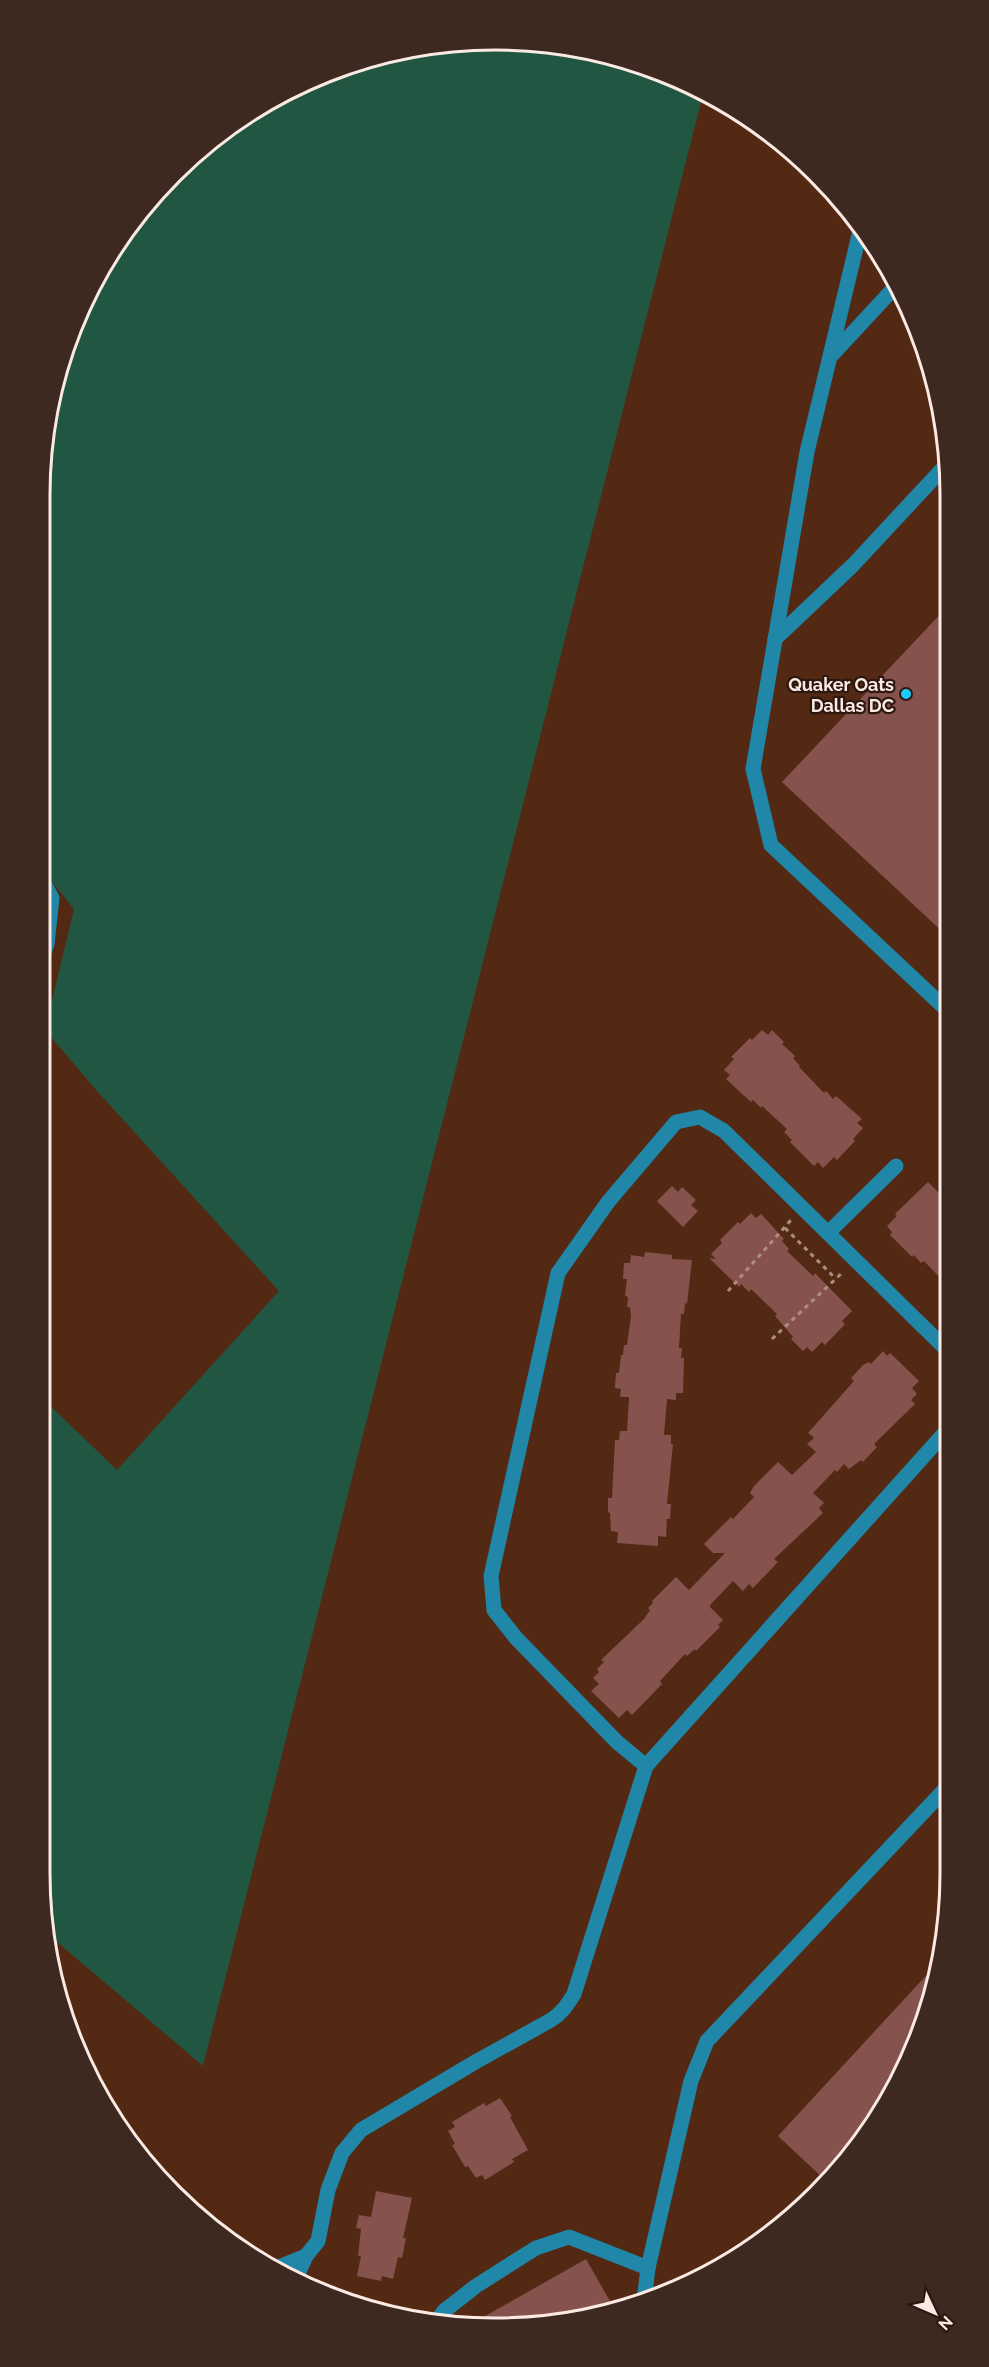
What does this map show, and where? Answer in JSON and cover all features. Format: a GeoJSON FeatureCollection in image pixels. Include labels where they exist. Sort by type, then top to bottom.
{"type":"FeatureCollection","features":[{"type":"Feature","properties":{"kind":"lane"},"geometry":{"type":"LineString","coordinates":[[858,238],[807,452],[753,769],[771,845],[940,1003]]}},
{"type":"Feature","properties":{"kind":"lane"},"geometry":{"type":"LineString","coordinates":[[830,357],[891,292]]}},
{"type":"Feature","properties":{"kind":"lane"},"geometry":{"type":"LineString","coordinates":[[775,639],[853,566],[939,472]]}},
{"type":"Feature","properties":{"kind":"lane"},"geometry":{"type":"LineString","coordinates":[[50,894],[52,898],[50,916]]}},
{"type":"Feature","properties":{"kind":"lane"},"geometry":{"type":"LineString","coordinates":[[646,1766],[609,1734],[516,1638],[494,1610],[491,1576],[558,1273],[608,1202],[676,1122],[700,1117],[724,1131],[940,1343]]}},
{"type":"Feature","properties":{"kind":"lane"},"geometry":{"type":"LineString","coordinates":[[828,1233],[896,1166]]}},
{"type":"Feature","properties":{"kind":"lane"},"geometry":{"type":"LineString","coordinates":[[299,2272],[306,2256],[318,2241],[328,2190],[342,2153],[362,2130],[561,2014],[574,1994],[646,1766],[940,1438]]}},
{"type":"Feature","properties":{"kind":"lane"},"geometry":{"type":"LineString","coordinates":[[645,2291],[648,2268],[691,2081],[707,2041],[940,1795]]}},
{"type":"Feature","properties":{"kind":"lane"},"geometry":{"type":"LineString","coordinates":[[442,2315],[476,2286],[536,2248],[569,2237],[648,2268]]}},
{"type":"Feature","properties":{"kind":"lane"},"geometry":{"type":"LineString","coordinates":[[285,2265],[306,2256]]}},
{"type":"Feature","properties":{"kind":"path"},"geometry":{"type":"LineString","coordinates":[[729,1291],[802,1208]]}},
{"type":"Feature","properties":{"kind":"path"},"geometry":{"type":"LineString","coordinates":[[785,1228],[836,1279]]}},
{"type":"Feature","properties":{"kind":"path"},"geometry":{"type":"LineString","coordinates":[[772,1339],[856,1261]]}},
{"type":"Feature","properties":{"kind":"green space"},"geometry":{"type":"Polygon","coordinates":[[[465,50],[524,50],[553,53],[638,73],[701,101],[203,2066],[55,1940],[50,1902],[50,1406],[117,1470],[279,1291],[97,1091],[50,1036],[50,1009],[74,909],[50,880],[50,465],[58,408],[73,351],[83,324],[109,272],[141,224],[160,201],[201,160],[247,124],[324,83],[351,73],[408,58],[465,50]]]}},
{"type":"Feature","properties":{"kind":"building","name":"Quaker Oats Dallas DC"},"geometry":{"type":"Polygon","coordinates":[[[940,614],[940,929],[782,782],[940,614]]]}},
{"type":"Feature","properties":{"kind":"building"},"geometry":{"type":"Polygon","coordinates":[[[762,1030],[768,1035],[772,1030],[795,1056],[793,1058],[799,1067],[824,1093],[826,1091],[833,1099],[836,1096],[862,1119],[857,1123],[863,1128],[853,1139],[855,1141],[837,1160],[834,1157],[823,1168],[818,1162],[814,1166],[790,1142],[792,1140],[784,1132],[787,1129],[762,1106],[761,1108],[753,1100],[751,1102],[726,1079],[730,1075],[724,1070],[734,1059],[731,1057],[750,1038],[752,1040],[762,1030]]]}},
{"type":"Feature","properties":{"kind":"building"},"geometry":{"type":"Polygon","coordinates":[[[928,1182],[940,1194],[940,1278],[924,1261],[921,1263],[914,1255],[912,1257],[890,1235],[892,1232],[887,1226],[897,1216],[895,1214],[928,1182]]]}},
{"type":"Feature","properties":{"kind":"building"},"geometry":{"type":"Polygon","coordinates":[[[672,1186],[678,1192],[682,1187],[696,1200],[691,1205],[698,1211],[683,1227],[657,1201],[672,1186]]]}},
{"type":"Feature","properties":{"kind":"building"},"geometry":{"type":"Polygon","coordinates":[[[751,1213],[756,1218],[761,1214],[784,1239],[782,1241],[789,1249],[787,1251],[813,1276],[815,1273],[852,1311],[842,1321],[845,1324],[825,1345],[822,1342],[812,1352],[807,1347],[803,1351],[791,1339],[793,1337],[775,1316],[777,1314],[751,1289],[749,1292],[741,1284],[739,1287],[709,1258],[716,1259],[711,1254],[722,1243],[720,1240],[751,1213]]]}},
{"type":"Feature","properties":{"kind":"building"},"geometry":{"type":"Polygon","coordinates":[[[645,1252],[672,1255],[672,1259],[692,1260],[687,1304],[685,1303],[684,1314],[681,1314],[679,1348],[682,1348],[681,1358],[684,1358],[683,1393],[676,1393],[676,1400],[667,1399],[664,1435],[671,1435],[671,1444],[673,1444],[667,1504],[671,1504],[670,1519],[667,1519],[666,1537],[658,1536],[658,1546],[617,1543],[618,1532],[611,1531],[610,1513],[608,1512],[608,1498],[612,1498],[615,1440],[619,1440],[620,1431],[627,1431],[629,1397],[620,1397],[621,1389],[615,1388],[621,1355],[623,1355],[624,1345],[627,1345],[631,1316],[630,1307],[627,1307],[628,1297],[625,1296],[627,1279],[623,1279],[624,1263],[630,1263],[631,1255],[644,1257],[645,1252]]]}},
{"type":"Feature","properties":{"kind":"building"},"geometry":{"type":"Polygon","coordinates":[[[883,1351],[887,1356],[890,1353],[919,1381],[912,1388],[917,1394],[911,1400],[915,1404],[874,1444],[877,1447],[863,1462],[861,1460],[849,1469],[844,1464],[813,1493],[824,1503],[819,1508],[823,1513],[774,1559],[778,1562],[753,1588],[749,1584],[743,1591],[733,1581],[710,1607],[723,1620],[718,1625],[720,1627],[696,1651],[695,1649],[687,1656],[685,1654],[660,1681],[662,1684],[632,1715],[627,1710],[619,1718],[591,1691],[599,1684],[593,1678],[599,1672],[597,1669],[604,1662],[601,1660],[644,1619],[650,1610],[648,1608],[653,1603],[652,1601],[676,1577],[689,1590],[725,1553],[713,1553],[704,1544],[754,1497],[750,1493],[754,1486],[778,1462],[792,1475],[816,1452],[807,1444],[814,1438],[808,1433],[854,1381],[851,1378],[863,1365],[869,1362],[871,1364],[883,1351]]]}},
{"type":"Feature","properties":{"kind":"building"},"geometry":{"type":"Polygon","coordinates":[[[927,1974],[916,2016],[894,2069],[865,2120],[829,2166],[820,2175],[778,2136],[927,1974]]]}},
{"type":"Feature","properties":{"kind":"building"},"geometry":{"type":"Polygon","coordinates":[[[500,2098],[512,2116],[510,2117],[528,2150],[512,2159],[514,2162],[485,2180],[482,2175],[476,2178],[468,2166],[465,2167],[452,2145],[455,2144],[448,2131],[455,2127],[452,2122],[484,2103],[486,2106],[500,2098]]]}},
{"type":"Feature","properties":{"kind":"building"},"geometry":{"type":"Polygon","coordinates":[[[376,2191],[412,2198],[403,2238],[406,2238],[402,2258],[398,2257],[393,2279],[382,2276],[381,2281],[357,2276],[361,2256],[358,2256],[361,2229],[356,2228],[359,2215],[371,2217],[376,2191]]]}},
{"type":"Feature","properties":{"kind":"building"},"geometry":{"type":"Polygon","coordinates":[[[586,2259],[610,2302],[553,2314],[483,2318],[586,2259]]]}},
{"type":"Feature","properties":{"kind":"place","name":"Quaker Oats Dallas DC"},"geometry":{"type":"Point","coordinates":[906,694]}}]}
